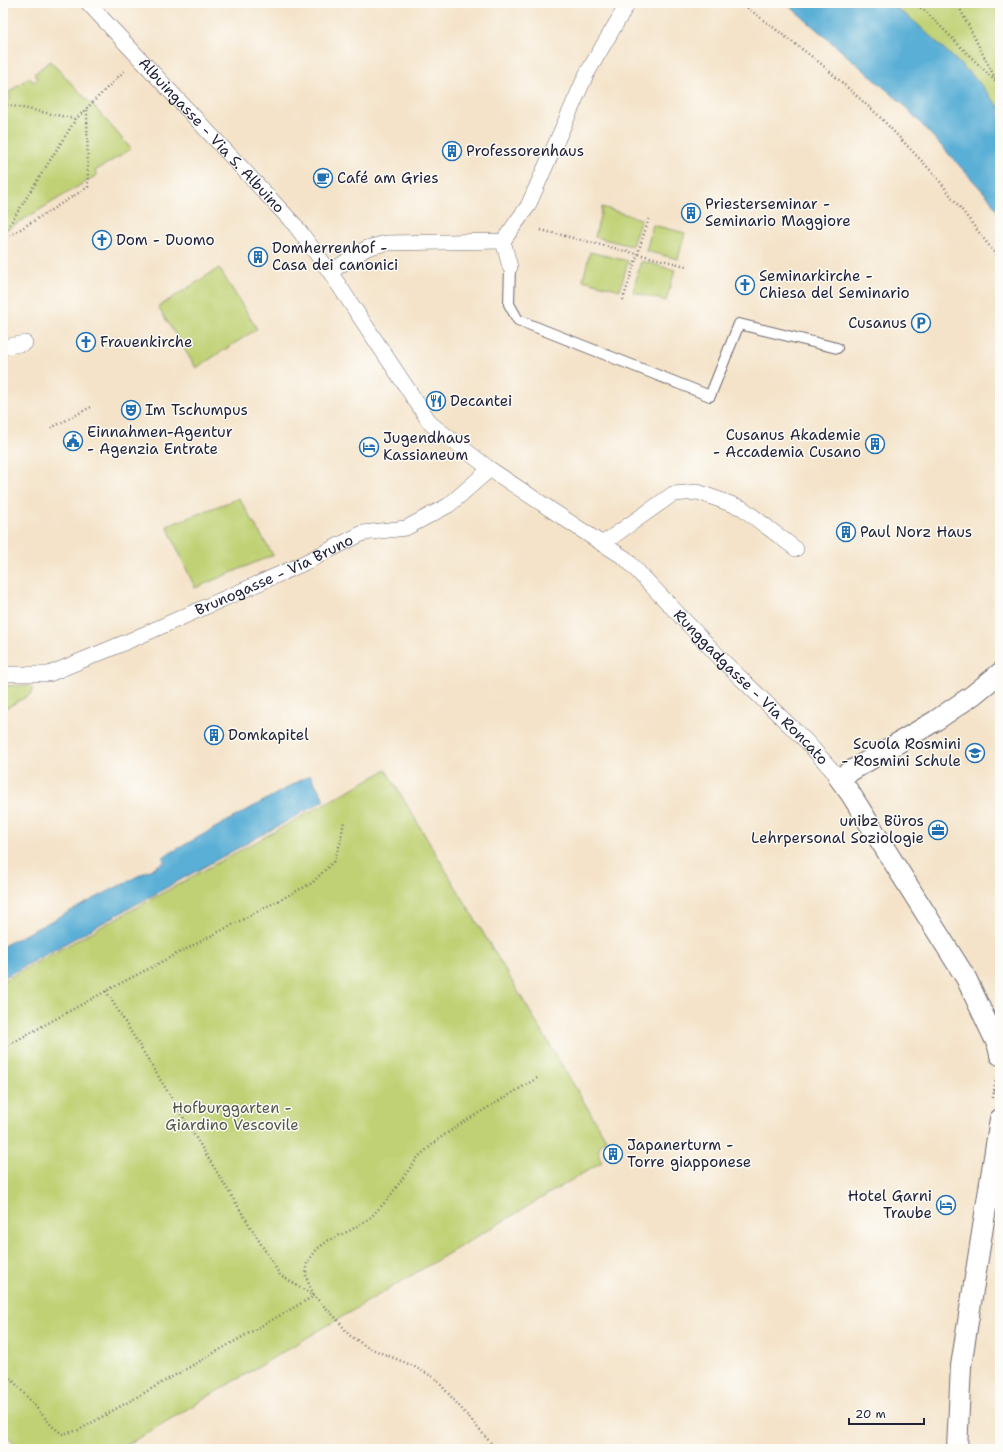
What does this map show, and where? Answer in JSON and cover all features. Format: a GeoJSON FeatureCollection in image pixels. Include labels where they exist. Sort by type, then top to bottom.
{"type":"FeatureCollection","features":[{"type":"Feature","properties":{"kind":"street","name":"Albuingasse - Via S. Albuino"},"geometry":{"type":"LineString","coordinates":[[88,3],[295,225],[330,272],[431,424],[490,469]]}},
{"type":"Feature","properties":{"kind":"street"},"geometry":{"type":"LineString","coordinates":[[503,241],[528,206],[586,75],[628,3]]}},
{"type":"Feature","properties":{"kind":"street"},"geometry":{"type":"LineString","coordinates":[[330,272],[367,248],[386,243],[503,241]]}},
{"type":"Feature","properties":{"kind":"street"},"geometry":{"type":"LineString","coordinates":[[503,241],[510,267]]}},
{"type":"Feature","properties":{"kind":"street"},"geometry":{"type":"LineString","coordinates":[[3,347],[25,343]]}},
{"type":"Feature","properties":{"kind":"street","name":"Runggadgasse - Via Roncato"},"geometry":{"type":"LineString","coordinates":[[490,469],[625,558],[725,663],[807,742],[838,778],[850,793],[966,978],[998,1046],[998,1065]]}},
{"type":"Feature","properties":{"kind":"street","name":"Brunogasse - Via Bruno"},"geometry":{"type":"LineString","coordinates":[[3,674],[49,674],[124,643],[300,565],[363,533],[406,528],[449,505],[490,469]]}},
{"type":"Feature","properties":{"kind":"street"},"geometry":{"type":"LineString","coordinates":[[602,544],[673,494],[698,492],[742,508],[796,549]]}},
{"type":"Feature","properties":{"kind":"street"},"geometry":{"type":"LineString","coordinates":[[838,778],[935,721],[973,695],[1000,673]]}},
{"type":"Feature","properties":{"kind":"street"},"geometry":{"type":"LineString","coordinates":[[957,1449],[961,1366],[996,1111]]}},
{"type":"Feature","properties":{"kind":"lane"},"geometry":{"type":"LineString","coordinates":[[510,267],[509,304],[518,320],[710,396],[739,324],[837,348]]}},
{"type":"Feature","properties":{"kind":"path"},"geometry":{"type":"LineString","coordinates":[[741,3],[819,62],[878,115],[934,175],[1000,260]]}},
{"type":"Feature","properties":{"kind":"path"},"geometry":{"type":"LineString","coordinates":[[914,3],[925,11],[998,82]]}},
{"type":"Feature","properties":{"kind":"path"},"geometry":{"type":"LineString","coordinates":[[957,3],[1000,86]]}},
{"type":"Feature","properties":{"kind":"path"},"geometry":{"type":"LineString","coordinates":[[3,235],[76,119],[87,106],[118,76]]}},
{"type":"Feature","properties":{"kind":"path"},"geometry":{"type":"LineString","coordinates":[[3,104],[76,119]]}},
{"type":"Feature","properties":{"kind":"path"},"geometry":{"type":"LineString","coordinates":[[3,240],[88,187],[87,106]]}},
{"type":"Feature","properties":{"kind":"path"},"geometry":{"type":"LineString","coordinates":[[623,300],[649,218]]}},
{"type":"Feature","properties":{"kind":"path"},"geometry":{"type":"LineString","coordinates":[[541,230],[686,266]]}},
{"type":"Feature","properties":{"kind":"path"},"geometry":{"type":"LineString","coordinates":[[51,428],[90,407]]}},
{"type":"Feature","properties":{"kind":"path"},"geometry":{"type":"LineString","coordinates":[[3,1048],[106,991],[312,883],[333,862],[340,844],[344,820]]}},
{"type":"Feature","properties":{"kind":"path"},"geometry":{"type":"LineString","coordinates":[[106,991],[280,1275],[314,1296],[337,1319],[349,1335],[367,1347],[411,1365],[435,1378],[496,1449]]}},
{"type":"Feature","properties":{"kind":"path"},"geometry":{"type":"LineString","coordinates":[[996,1111],[994,1091],[998,1065]]}},
{"type":"Feature","properties":{"kind":"path"},"geometry":{"type":"LineString","coordinates":[[314,1296],[306,1277],[307,1263],[317,1249],[329,1240],[351,1230],[371,1217],[388,1199],[418,1157],[440,1138],[462,1123],[539,1077]]}},
{"type":"Feature","properties":{"kind":"path"},"geometry":{"type":"LineString","coordinates":[[994,1091],[1000,1093]]}},
{"type":"Feature","properties":{"kind":"path"},"geometry":{"type":"LineString","coordinates":[[3,1369],[52,1426],[62,1434],[79,1430],[314,1296]]}},
{"type":"Feature","properties":{"kind":"green space"},"geometry":{"type":"Polygon","coordinates":[[[889,3],[1000,3],[1000,108],[948,52],[889,3]]]}},
{"type":"Feature","properties":{"kind":"green space"},"geometry":{"type":"Polygon","coordinates":[[[50,61],[100,113],[131,149],[95,171],[97,175],[3,232],[3,96],[8,100],[11,98],[8,93],[29,77],[33,82],[38,79],[34,74],[50,61]]]}},
{"type":"Feature","properties":{"kind":"green space"},"geometry":{"type":"Polygon","coordinates":[[[602,207],[641,219],[632,246],[595,237],[602,207]]]}},
{"type":"Feature","properties":{"kind":"green space"},"geometry":{"type":"Polygon","coordinates":[[[653,225],[685,233],[678,259],[646,251],[653,225]]]}},
{"type":"Feature","properties":{"kind":"green space"},"geometry":{"type":"Polygon","coordinates":[[[590,252],[628,261],[620,290],[583,280],[590,252]]]}},
{"type":"Feature","properties":{"kind":"green space"},"geometry":{"type":"Polygon","coordinates":[[[641,261],[675,270],[666,301],[633,292],[641,261]]]}},
{"type":"Feature","properties":{"kind":"green space"},"geometry":{"type":"Polygon","coordinates":[[[219,268],[257,329],[196,368],[158,307],[219,268]]]}},
{"type":"Feature","properties":{"kind":"green space"},"geometry":{"type":"Polygon","coordinates":[[[239,498],[273,555],[195,588],[167,526],[239,498]]]}},
{"type":"Feature","properties":{"kind":"green space"},"geometry":{"type":"Polygon","coordinates":[[[29,685],[33,689],[31,694],[3,710],[3,686],[29,685]]]}},
{"type":"Feature","properties":{"kind":"green space","name":"Hofburggarten - Giardino Vescovile"},"geometry":{"type":"Polygon","coordinates":[[[386,770],[606,1139],[601,1144],[599,1149],[599,1155],[602,1162],[120,1449],[19,1449],[3,1430],[3,981],[386,770]]]}},
{"type":"Feature","properties":{"kind":"water"},"geometry":{"type":"Polygon","coordinates":[[[786,3],[889,3],[915,22],[976,79],[1000,108],[1000,215],[990,199],[903,104],[786,3]]]}},
{"type":"Feature","properties":{"kind":"water"},"geometry":{"type":"Polygon","coordinates":[[[310,775],[325,800],[3,978],[3,946],[165,862],[163,857],[310,775]]]}},
{"type":"Feature","properties":{"kind":"place","name":"Professorenhaus"},"geometry":{"type":"Point","coordinates":[452,151]}},
{"type":"Feature","properties":{"kind":"place","name":"Café am Gries"},"geometry":{"type":"Point","coordinates":[323,178]}},
{"type":"Feature","properties":{"kind":"place","name":"Priesterseminar - Seminario Maggiore"},"geometry":{"type":"Point","coordinates":[691,213]}},
{"type":"Feature","properties":{"kind":"place","name":"Dom - Duomo"},"geometry":{"type":"Point","coordinates":[102,240]}},
{"type":"Feature","properties":{"kind":"place","name":"Domherrenhof - Casa dei canonici"},"geometry":{"type":"Point","coordinates":[258,257]}},
{"type":"Feature","properties":{"kind":"place","name":"Seminarkirche - Chiesa del Seminario"},"geometry":{"type":"Point","coordinates":[745,285]}},
{"type":"Feature","properties":{"kind":"place","name":"Cusanus"},"geometry":{"type":"Point","coordinates":[921,323]}},
{"type":"Feature","properties":{"kind":"place","name":"Frauenkirche"},"geometry":{"type":"Point","coordinates":[86,342]}},
{"type":"Feature","properties":{"kind":"place","name":"Decantei"},"geometry":{"type":"Point","coordinates":[436,401]}},
{"type":"Feature","properties":{"kind":"place","name":"Im Tschumpus"},"geometry":{"type":"Point","coordinates":[131,410]}},
{"type":"Feature","properties":{"kind":"place","name":"Einnahmen-Agentur - Agenzia Entrate"},"geometry":{"type":"Point","coordinates":[73,441]}},
{"type":"Feature","properties":{"kind":"place","name":"Cusanus Akademie - Accademia Cusano"},"geometry":{"type":"Point","coordinates":[875,444]}},
{"type":"Feature","properties":{"kind":"place","name":"Jugendhaus Kassianeum"},"geometry":{"type":"Point","coordinates":[369,447]}},
{"type":"Feature","properties":{"kind":"place","name":"Paul Norz Haus"},"geometry":{"type":"Point","coordinates":[846,532]}},
{"type":"Feature","properties":{"kind":"place","name":"Domkapitel"},"geometry":{"type":"Point","coordinates":[214,735]}},
{"type":"Feature","properties":{"kind":"place","name":"Scuola Rosmini - Rosmini Schule"},"geometry":{"type":"Point","coordinates":[975,753]}},
{"type":"Feature","properties":{"kind":"place","name":"unibz Büros Lehrpersonal Soziologie"},"geometry":{"type":"Point","coordinates":[938,830]}},
{"type":"Feature","properties":{"kind":"place","name":"Japanerturm - Torre giapponese"},"geometry":{"type":"Point","coordinates":[613,1154]}},
{"type":"Feature","properties":{"kind":"place","name":"Hotel Garni Traube"},"geometry":{"type":"Point","coordinates":[946,1205]}}]}
